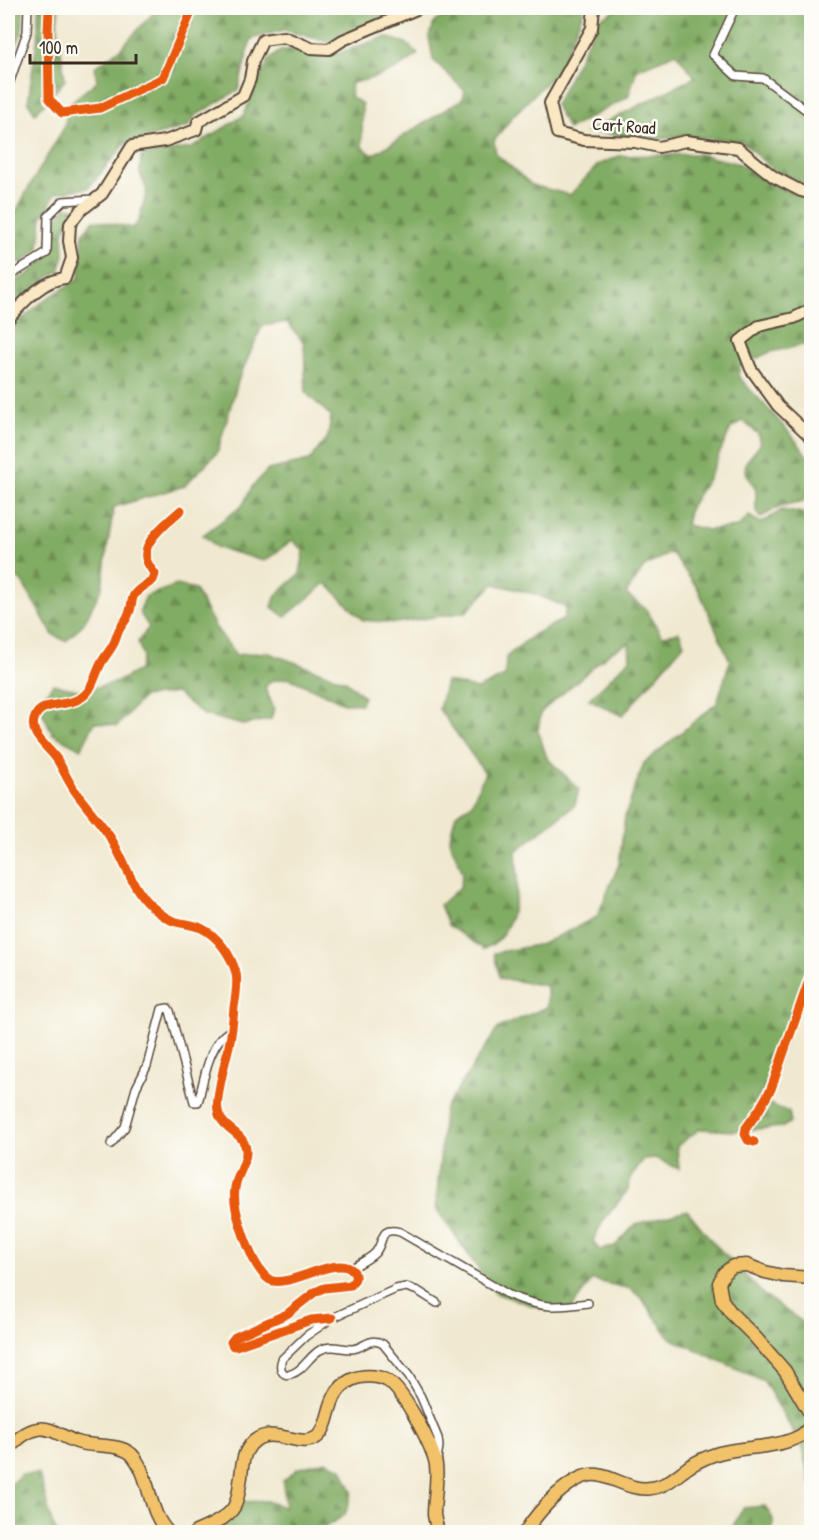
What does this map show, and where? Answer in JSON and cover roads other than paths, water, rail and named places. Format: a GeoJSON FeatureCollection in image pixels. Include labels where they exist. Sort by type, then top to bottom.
{"type":"FeatureCollection","features":[{"type":"Feature","properties":{"kind":"highway"},"geometry":{"type":"LineString","coordinates":[[525,1533],[534,1518],[550,1501],[582,1476],[596,1474],[635,1488],[652,1488],[668,1483],[705,1458],[722,1452],[784,1442],[802,1436],[810,1427],[811,1415],[785,1371],[726,1306],[722,1300],[719,1283],[724,1273],[733,1266],[747,1265],[783,1276],[812,1278]]}},
{"type":"Feature","properties":{"kind":"highway"},"geometry":{"type":"LineString","coordinates":[[201,1531],[233,1509],[239,1494],[244,1456],[256,1440],[266,1436],[311,1440],[318,1436],[324,1427],[331,1402],[341,1387],[353,1379],[370,1376],[388,1380],[399,1390],[430,1446],[436,1462],[434,1516],[438,1533]]}},
{"type":"Feature","properties":{"kind":"highway"},"geometry":{"type":"LineString","coordinates":[[8,1449],[23,1435],[41,1428],[77,1443],[116,1447],[128,1451],[136,1459],[144,1475],[156,1514],[162,1527],[168,1533]]}},
{"type":"Feature","properties":{"kind":"main road"},"geometry":{"type":"LineString","coordinates":[[8,319],[35,292],[56,279],[65,278],[72,258],[69,241],[70,224],[80,211],[102,194],[132,146],[165,141],[196,130],[198,122],[243,96],[262,40],[284,37],[311,48],[329,49],[343,40],[419,8]]}},
{"type":"Feature","properties":{"kind":"main road","name":"Cart Road"},"geometry":{"type":"LineString","coordinates":[[594,8],[592,28],[550,103],[557,133],[584,140],[635,142],[659,147],[686,141],[738,148],[774,177],[812,194]]}},
{"type":"Feature","properties":{"kind":"main road"},"geometry":{"type":"LineString","coordinates":[[812,309],[794,318],[759,326],[740,341],[751,369],[778,406],[812,438]]}},
{"type":"Feature","properties":{"kind":"main road"},"geometry":{"type":"LineString","coordinates":[[812,499],[810,515],[812,516]]}},
{"type":"Feature","properties":{"kind":"street"},"geometry":{"type":"LineString","coordinates":[[8,87],[27,32],[28,8]]}},
{"type":"Feature","properties":{"kind":"street"},"geometry":{"type":"LineString","coordinates":[[49,8],[49,99],[62,113],[100,108],[163,78],[193,8]]}},
{"type":"Feature","properties":{"kind":"street"},"geometry":{"type":"LineString","coordinates":[[735,8],[713,55],[736,76],[763,78],[806,110],[812,110]]}},
{"type":"Feature","properties":{"kind":"street"},"geometry":{"type":"LineString","coordinates":[[8,277],[47,253],[48,216],[63,201],[96,199]]}},
{"type":"Feature","properties":{"kind":"street"},"geometry":{"type":"LineString","coordinates":[[181,510],[147,545],[146,559],[155,577],[135,594],[129,614],[118,631],[88,692],[72,702],[39,710],[33,721],[33,728],[35,735],[57,760],[75,792],[109,835],[146,901],[171,920],[203,928],[214,936],[232,964],[236,974],[236,996],[217,1107],[219,1117],[242,1140],[246,1148],[245,1159],[234,1194],[245,1239],[258,1266],[272,1281],[283,1282],[329,1268],[342,1267],[350,1269],[356,1277],[351,1285],[334,1286],[315,1292],[287,1314],[235,1337],[231,1342],[232,1346],[311,1320],[332,1318]]}},
{"type":"Feature","properties":{"kind":"street"},"geometry":{"type":"LineString","coordinates":[[754,1142],[748,1140],[745,1134],[746,1128],[771,1089],[812,972]]}},
{"type":"Feature","properties":{"kind":"street"},"geometry":{"type":"LineString","coordinates":[[111,1144],[125,1127],[136,1088],[149,1059],[162,1009],[168,1008],[170,1011],[192,1100],[196,1103],[218,1041],[221,1036],[232,1030]]}},
{"type":"Feature","properties":{"kind":"street"},"geometry":{"type":"LineString","coordinates":[[350,1269],[376,1252],[383,1235],[393,1230],[509,1295],[526,1302],[560,1307],[588,1303]]}},
{"type":"Feature","properties":{"kind":"street"},"geometry":{"type":"LineString","coordinates":[[436,1462],[438,1438],[417,1388],[389,1350],[377,1341],[352,1348],[328,1347],[310,1357],[293,1374],[287,1375],[280,1368],[282,1359],[306,1336],[332,1318],[396,1289],[406,1287],[418,1291],[437,1303]]}}]}
